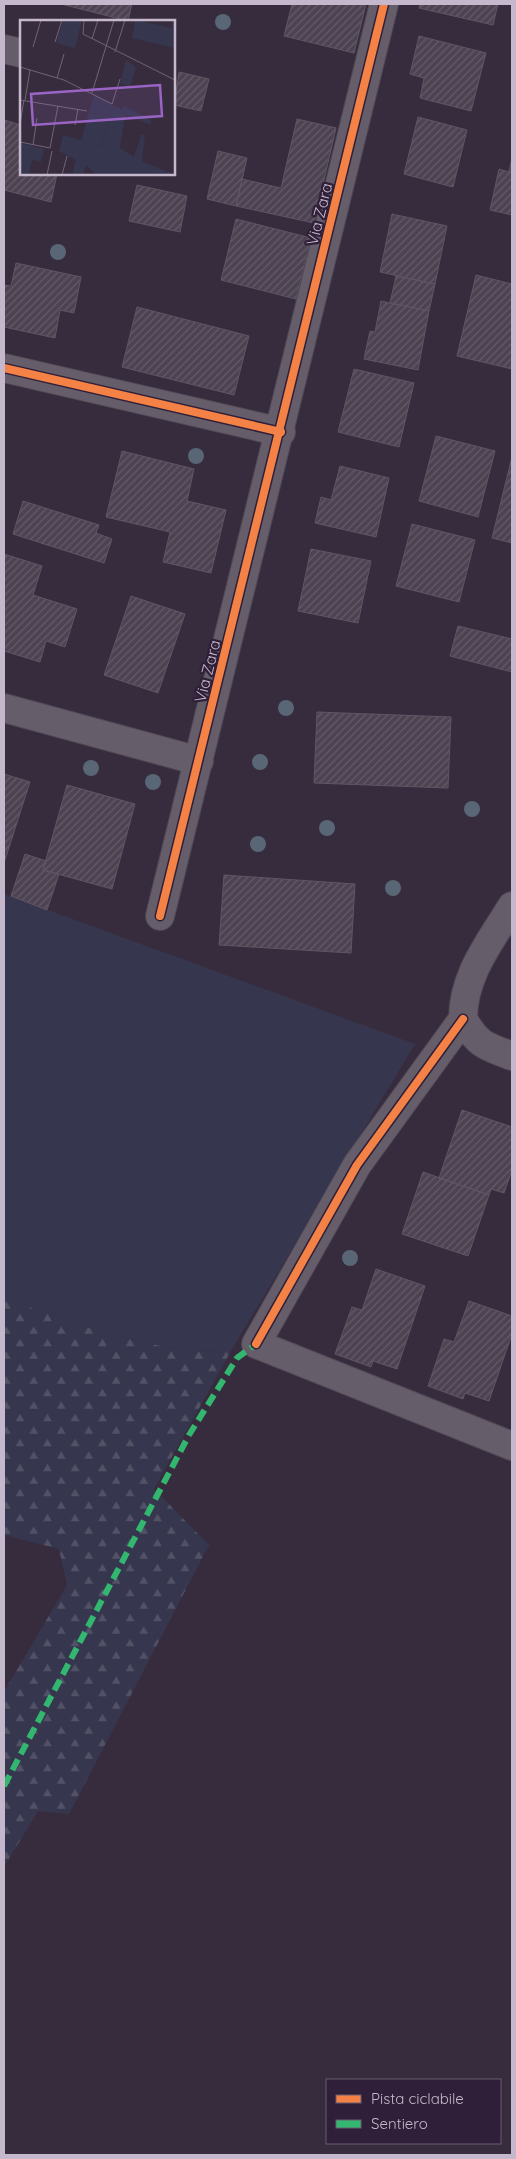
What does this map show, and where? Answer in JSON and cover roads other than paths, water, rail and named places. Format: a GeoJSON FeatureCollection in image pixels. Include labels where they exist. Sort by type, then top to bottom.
{"type":"FeatureCollection","features":[{"type":"Feature","properties":{"kind":"street","name":"Via Zara"},"geometry":{"type":"LineString","coordinates":[[160,916],[281,432],[384,4]]}},
{"type":"Feature","properties":{"kind":"street"},"geometry":{"type":"LineString","coordinates":[[4,49],[20,54]]}},
{"type":"Feature","properties":{"kind":"street"},"geometry":{"type":"LineString","coordinates":[[4,368],[281,432]]}},
{"type":"Feature","properties":{"kind":"street"},"geometry":{"type":"LineString","coordinates":[[4,708],[199,760]]}},
{"type":"Feature","properties":{"kind":"street"},"geometry":{"type":"LineString","coordinates":[[512,906],[472,970],[463,1000],[463,1019],[473,1038],[487,1047],[512,1056]]}},
{"type":"Feature","properties":{"kind":"street"},"geometry":{"type":"LineString","coordinates":[[463,1019],[357,1166],[256,1344],[512,1446]]}}]}
